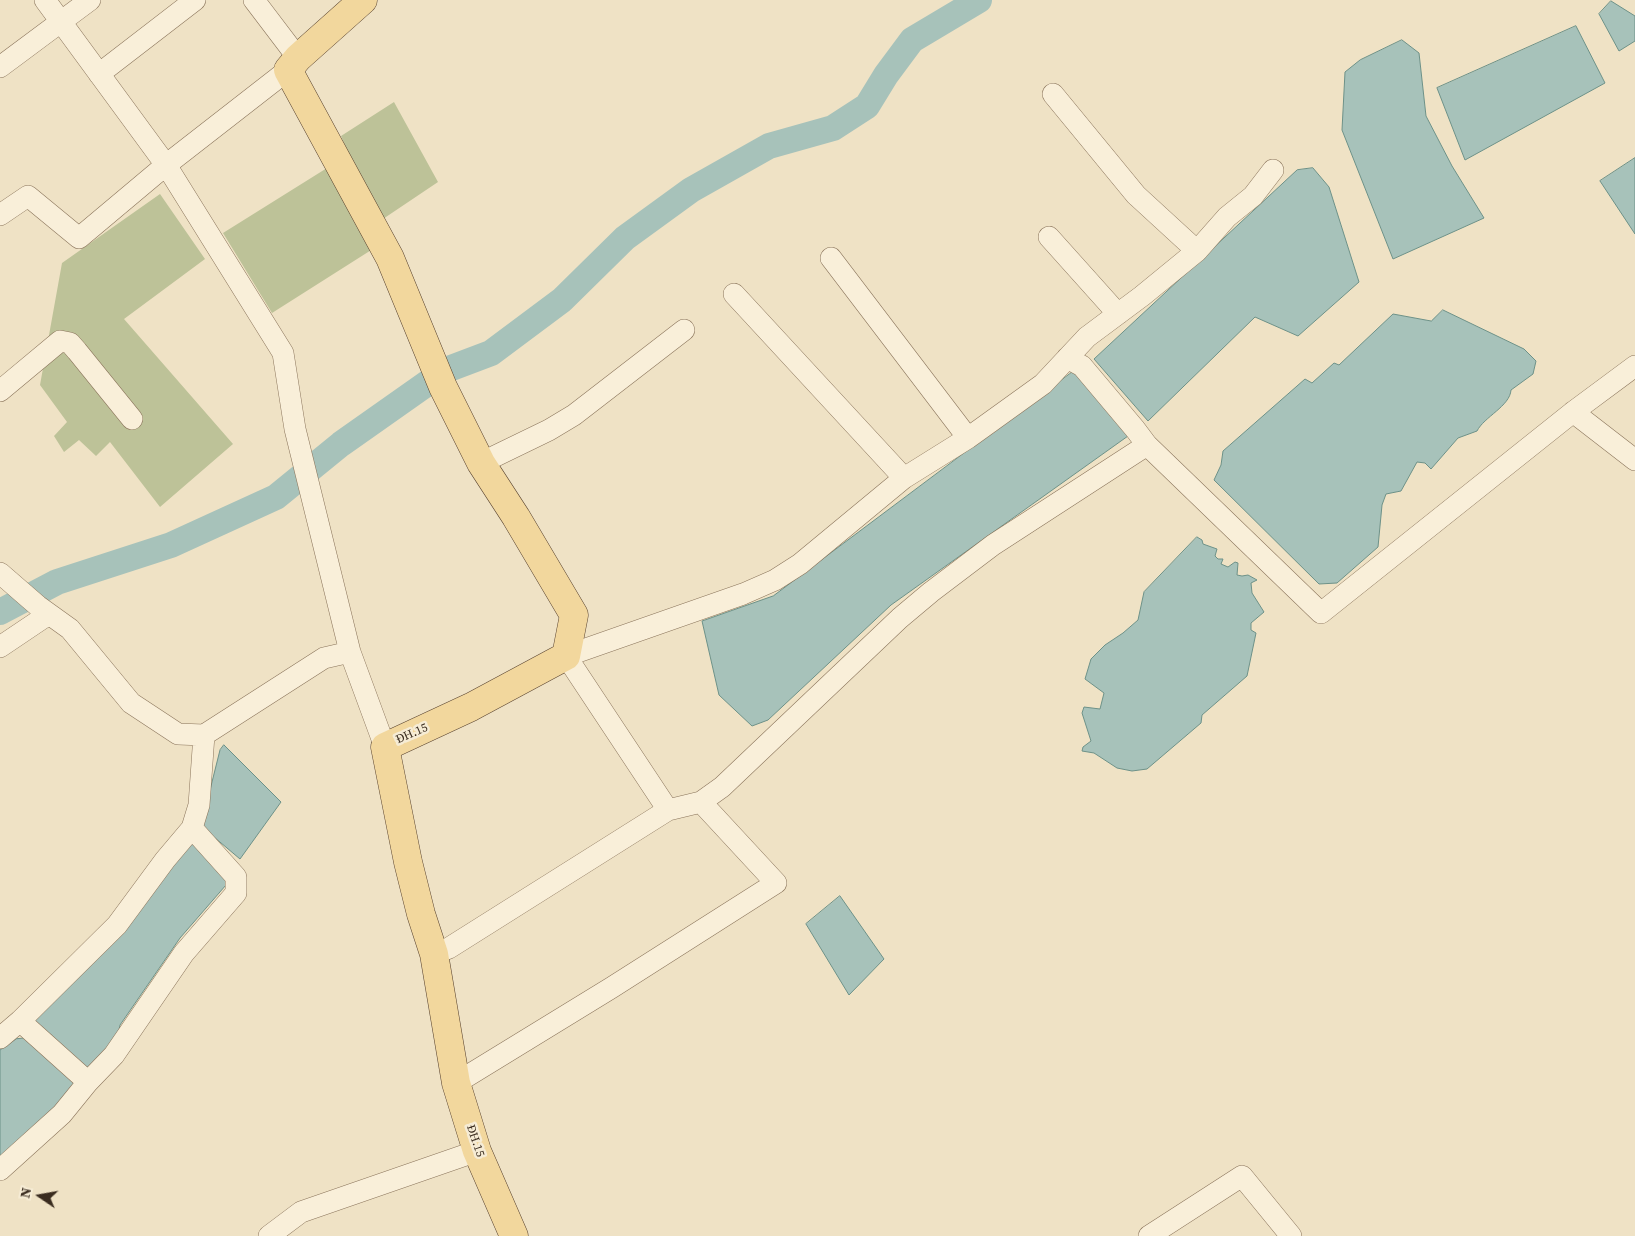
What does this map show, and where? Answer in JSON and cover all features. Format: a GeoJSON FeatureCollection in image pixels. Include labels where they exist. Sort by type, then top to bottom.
{"type":"FeatureCollection","features":[{"type":"Feature","properties":{"kind":"main road"},"geometry":{"type":"LineString","coordinates":[[363,0],[293,64],[390,258],[443,387],[481,463],[574,615],[566,656]]}},
{"type":"Feature","properties":{"kind":"main road","name":"ĐH.15"},"geometry":{"type":"LineString","coordinates":[[514,1236],[477,1150],[456,1083],[434,954],[421,914],[408,862],[385,747],[471,707],[566,656]]}},
{"type":"Feature","properties":{"kind":"street"},"geometry":{"type":"LineString","coordinates":[[45,0],[166,165],[283,353],[294,429],[350,652],[385,747]]}},
{"type":"Feature","properties":{"kind":"street"},"geometry":{"type":"LineString","coordinates":[[0,67],[90,0]]}},
{"type":"Feature","properties":{"kind":"street"},"geometry":{"type":"LineString","coordinates":[[99,74],[195,0]]}},
{"type":"Feature","properties":{"kind":"street"},"geometry":{"type":"LineString","coordinates":[[0,216],[28,196],[79,238],[166,165],[293,64],[254,0]]}},
{"type":"Feature","properties":{"kind":"street"},"geometry":{"type":"LineString","coordinates":[[1053,94],[1136,194],[1197,250]]}},
{"type":"Feature","properties":{"kind":"street"},"geometry":{"type":"LineString","coordinates":[[668,810],[566,656],[743,594],[775,580],[800,564],[904,478],[968,438],[1074,362],[1087,337],[1142,296],[1197,250],[1234,210],[1253,196],[1273,170]]}},
{"type":"Feature","properties":{"kind":"street"},"geometry":{"type":"LineString","coordinates":[[1049,237],[1118,314]]}},
{"type":"Feature","properties":{"kind":"street"},"geometry":{"type":"LineString","coordinates":[[831,258],[968,438]]}},
{"type":"Feature","properties":{"kind":"street"},"geometry":{"type":"LineString","coordinates":[[734,294],[904,478]]}},
{"type":"Feature","properties":{"kind":"street"},"geometry":{"type":"LineString","coordinates":[[481,463],[549,430],[574,415],[684,330]]}},
{"type":"Feature","properties":{"kind":"street"},"geometry":{"type":"LineString","coordinates":[[0,391],[60,341],[67,342],[77,351],[132,419]]}},
{"type":"Feature","properties":{"kind":"street"},"geometry":{"type":"LineString","coordinates":[[1074,362],[1141,437],[1321,613],[1573,412],[1635,366]]}},
{"type":"Feature","properties":{"kind":"street"},"geometry":{"type":"LineString","coordinates":[[1573,412],[1635,460]]}},
{"type":"Feature","properties":{"kind":"street"},"geometry":{"type":"LineString","coordinates":[[434,954],[449,948],[668,810],[701,802],[738,773],[900,618],[931,592],[1141,437]]}},
{"type":"Feature","properties":{"kind":"street"},"geometry":{"type":"LineString","coordinates":[[2,575],[70,629],[131,703],[178,734],[204,735],[324,658],[350,652]]}},
{"type":"Feature","properties":{"kind":"street"},"geometry":{"type":"LineString","coordinates":[[0,647],[44,610]]}},
{"type":"Feature","properties":{"kind":"street"},"geometry":{"type":"LineString","coordinates":[[574,615],[597,645]]}},
{"type":"Feature","properties":{"kind":"street"},"geometry":{"type":"LineString","coordinates":[[0,1038],[25,1026],[117,925],[165,860],[195,831],[199,805],[204,735]]}},
{"type":"Feature","properties":{"kind":"street"},"geometry":{"type":"LineString","coordinates":[[456,1083],[776,884],[701,802]]}},
{"type":"Feature","properties":{"kind":"street"},"geometry":{"type":"LineString","coordinates":[[0,1170],[62,1114],[86,1080],[114,1055],[184,953],[236,893],[236,877],[195,831]]}},
{"type":"Feature","properties":{"kind":"street"},"geometry":{"type":"LineString","coordinates":[[25,1026],[86,1080]]}},
{"type":"Feature","properties":{"kind":"street"},"geometry":{"type":"LineString","coordinates":[[269,1236],[301,1212],[477,1150]]}},
{"type":"Feature","properties":{"kind":"street"},"geometry":{"type":"LineString","coordinates":[[1149,1236],[1242,1176],[1291,1236]]}},
{"type":"Feature","properties":{"kind":"green space"},"geometry":{"type":"Polygon","coordinates":[[[394,102],[438,182],[377,223],[341,136],[394,102]]]}},
{"type":"Feature","properties":{"kind":"green space"},"geometry":{"type":"Polygon","coordinates":[[[327,168],[376,247],[272,313],[223,233],[327,168]]]}},
{"type":"Feature","properties":{"kind":"green space"},"geometry":{"type":"Polygon","coordinates":[[[160,194],[205,259],[124,319],[233,444],[160,507],[110,442],[96,456],[79,440],[64,452],[54,436],[67,422],[40,385],[62,263],[160,194]]]}},
{"type":"Feature","properties":{"kind":"water"},"geometry":{"type":"Polygon","coordinates":[[[1611,1],[1635,16],[1635,41],[1619,51],[1599,14],[1611,1]]]}},
{"type":"Feature","properties":{"kind":"water"},"geometry":{"type":"Polygon","coordinates":[[[1576,26],[1605,83],[1465,160],[1437,88],[1576,26]]]}},
{"type":"Feature","properties":{"kind":"water"},"geometry":{"type":"Polygon","coordinates":[[[1402,40],[1419,53],[1426,116],[1452,166],[1484,218],[1393,259],[1342,130],[1345,72],[1360,60],[1402,40]]]}},
{"type":"Feature","properties":{"kind":"water"},"geometry":{"type":"Polygon","coordinates":[[[1635,158],[1635,234],[1600,181],[1635,158]]]}},
{"type":"Feature","properties":{"kind":"water"},"geometry":{"type":"Polygon","coordinates":[[[1313,168],[1329,187],[1359,282],[1298,336],[1255,317],[1148,421],[1094,359],[1297,170],[1313,168]]]}},
{"type":"Feature","properties":{"kind":"water"},"geometry":{"type":"Polygon","coordinates":[[[1443,310],[1524,349],[1536,361],[1533,374],[1511,390],[1510,396],[1502,406],[1477,431],[1458,438],[1431,469],[1425,463],[1417,462],[1401,491],[1386,494],[1382,505],[1378,547],[1337,583],[1319,584],[1214,480],[1221,465],[1223,451],[1305,379],[1312,383],[1334,363],[1339,365],[1393,314],[1431,321],[1443,310]]]}},
{"type":"Feature","properties":{"kind":"water"},"geometry":{"type":"Polygon","coordinates":[[[1074,371],[1128,436],[891,605],[768,720],[752,726],[719,695],[702,621],[773,596],[1074,371]]]}},
{"type":"Feature","properties":{"kind":"water"},"geometry":{"type":"Polygon","coordinates":[[[1197,537],[1202,540],[1203,544],[1217,549],[1215,556],[1218,559],[1223,559],[1221,564],[1228,567],[1235,562],[1238,563],[1237,575],[1248,575],[1257,580],[1251,583],[1252,593],[1264,612],[1251,623],[1251,630],[1256,633],[1247,676],[1202,715],[1201,723],[1147,769],[1132,771],[1117,768],[1094,753],[1082,751],[1083,747],[1091,741],[1082,713],[1084,707],[1100,709],[1104,693],[1085,679],[1091,659],[1105,645],[1138,620],[1144,592],[1197,537]]]}},
{"type":"Feature","properties":{"kind":"water"},"geometry":{"type":"Polygon","coordinates":[[[224,745],[281,802],[240,859],[201,826],[220,750],[224,745]]]}},
{"type":"Feature","properties":{"kind":"water"},"geometry":{"type":"Polygon","coordinates":[[[191,839],[228,875],[226,885],[180,938],[120,1025],[116,1046],[86,1071],[34,1022],[191,839]]]}},
{"type":"Feature","properties":{"kind":"water"},"geometry":{"type":"Polygon","coordinates":[[[840,896],[884,959],[849,995],[806,924],[840,896]]]}},
{"type":"Feature","properties":{"kind":"water"},"geometry":{"type":"Polygon","coordinates":[[[27,1038],[80,1086],[0,1159],[0,1050],[16,1039],[27,1038]]]}},
{"type":"Feature","properties":{"kind":"waterway"},"geometry":{"type":"LineString","coordinates":[[0,612],[57,582],[171,545],[276,497],[341,444],[446,370],[491,353],[562,300],[625,238],[691,190],[769,146],[833,128],[867,106],[886,75],[912,40],[979,0]]}}]}
